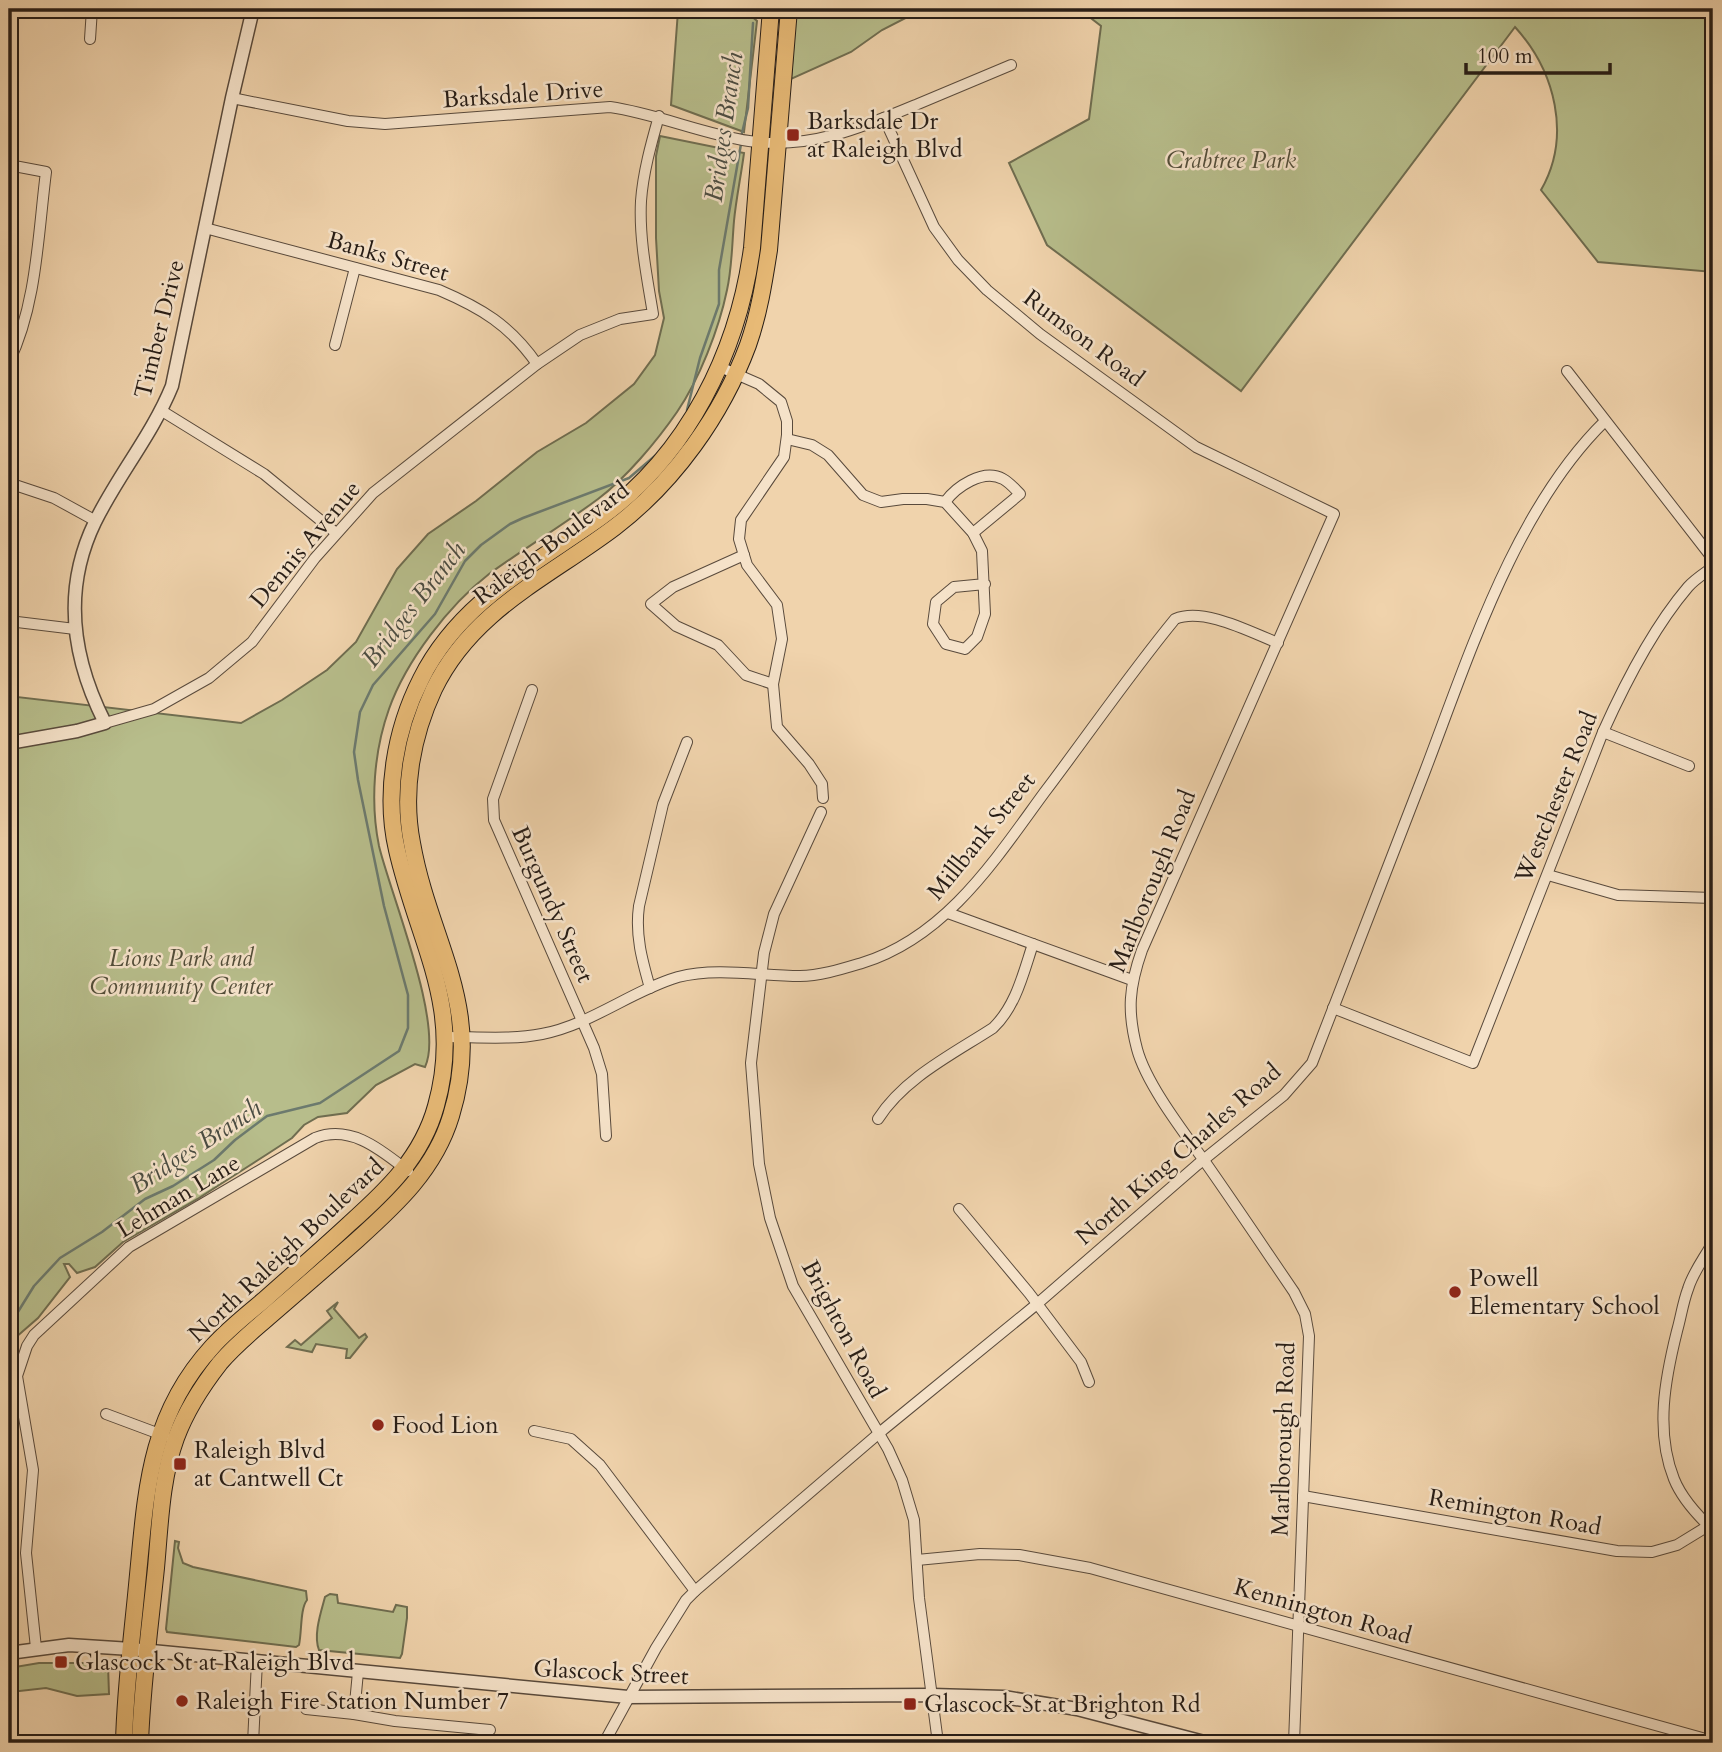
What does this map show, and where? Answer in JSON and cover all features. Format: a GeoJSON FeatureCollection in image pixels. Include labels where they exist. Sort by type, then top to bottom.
{"type":"FeatureCollection","features":[{"type":"Feature","properties":{"kind":"main road","name":"Raleigh Boulevard"},"geometry":{"type":"LineString","coordinates":[[455,1037],[458,999],[412,843],[408,792],[411,764],[424,715],[449,664],[481,624],[514,596],[616,526],[653,494],[693,445],[725,394],[736,326],[748,281],[771,9]]}},
{"type":"Feature","properties":{"kind":"main road","name":"Raleigh Boulevard"},"geometry":{"type":"LineString","coordinates":[[728,370],[748,344],[764,285],[789,9]]}},
{"type":"Feature","properties":{"kind":"main road","name":"North Raleigh Boulevard"},"geometry":{"type":"LineString","coordinates":[[140,1743],[139,1649],[148,1484],[160,1434],[173,1402],[211,1348],[392,1186],[418,1150],[434,1114],[444,1069],[455,1037]]}},
{"type":"Feature","properties":{"kind":"main road","name":"North Raleigh Boulevard"},"geometry":{"type":"LineString","coordinates":[[124,1743],[164,1487],[176,1440],[188,1409],[224,1359],[404,1197],[419,1179],[450,1119],[461,1072],[455,1037]]}},
{"type":"Feature","properties":{"kind":"street"},"geometry":{"type":"LineString","coordinates":[[90,39],[92,9]]}},
{"type":"Feature","properties":{"kind":"street","name":"Timber Drive"},"geometry":{"type":"LineString","coordinates":[[105,723],[78,656],[75,629],[78,575],[96,521],[162,411],[172,386],[253,9]]}},
{"type":"Feature","properties":{"kind":"street","name":"Barksdale Drive"},"geometry":{"type":"LineString","coordinates":[[232,98],[348,121],[385,124],[610,107],[659,116],[706,131],[776,144],[809,142],[846,134],[1011,65]]}},
{"type":"Feature","properties":{"kind":"street","name":"Dennis Avenue"},"geometry":{"type":"LineString","coordinates":[[9,743],[77,731],[154,709],[209,678],[253,642],[335,533],[373,493],[537,364],[580,335],[620,319],[653,314],[643,248],[641,201],[659,116]]}},
{"type":"Feature","properties":{"kind":"street","name":"Rumson Road"},"geometry":{"type":"LineString","coordinates":[[884,118],[934,227],[958,260],[987,290],[1040,334],[1196,447],[1334,514]]}},
{"type":"Feature","properties":{"kind":"street"},"geometry":{"type":"LineString","coordinates":[[9,165],[46,172],[28,308],[9,362]]}},
{"type":"Feature","properties":{"kind":"street","name":"Banks Street"},"geometry":{"type":"LineString","coordinates":[[205,228],[439,290],[473,304],[499,321],[537,364]]}},
{"type":"Feature","properties":{"kind":"street"},"geometry":{"type":"LineString","coordinates":[[335,345],[355,268]]}},
{"type":"Feature","properties":{"kind":"street"},"geometry":{"type":"LineString","coordinates":[[728,370],[759,384],[781,402],[787,421],[783,457],[741,520],[739,540],[747,565],[777,605],[782,639],[774,684],[777,726],[822,784],[823,798]]}},
{"type":"Feature","properties":{"kind":"street"},"geometry":{"type":"LineString","coordinates":[[1567,372],[1713,559]]}},
{"type":"Feature","properties":{"kind":"street"},"geometry":{"type":"LineString","coordinates":[[162,411],[264,474],[335,533]]}},
{"type":"Feature","properties":{"kind":"street","name":"North King Charles Road"},"geometry":{"type":"LineString","coordinates":[[604,1743],[668,1628],[695,1591],[878,1434],[1037,1304],[1284,1095],[1312,1063],[1500,580],[1556,480],[1583,443],[1605,421]]}},
{"type":"Feature","properties":{"kind":"street"},"geometry":{"type":"LineString","coordinates":[[787,439],[812,445],[828,455],[863,495],[881,502],[903,499],[945,502],[972,533],[982,551],[985,584],[985,614],[977,637],[965,649],[946,644],[933,624],[936,602],[954,587],[985,584]]}},
{"type":"Feature","properties":{"kind":"street"},"geometry":{"type":"LineString","coordinates":[[945,502],[953,490],[970,481],[992,476],[1002,478],[1020,494],[972,533]]}},
{"type":"Feature","properties":{"kind":"street"},"geometry":{"type":"LineString","coordinates":[[9,484],[54,498],[96,521]]}},
{"type":"Feature","properties":{"kind":"street","name":"Marlborough Road"},"geometry":{"type":"LineString","coordinates":[[1294,1743],[1309,1336],[1305,1314],[1294,1292],[1150,1078],[1138,1053],[1131,1017],[1132,980],[1142,950],[1334,514]]}},
{"type":"Feature","properties":{"kind":"street"},"geometry":{"type":"LineString","coordinates":[[744,555],[673,587],[651,604],[676,626],[718,645],[746,675],[774,684]]}},
{"type":"Feature","properties":{"kind":"street","name":"Westchester Road"},"geometry":{"type":"LineString","coordinates":[[1333,1008],[1473,1063],[1603,732],[1622,692],[1668,614],[1690,585],[1713,567]]}},
{"type":"Feature","properties":{"kind":"street","name":"Millbank Street"},"geometry":{"type":"LineString","coordinates":[[455,1037],[542,1034],[680,977],[713,972],[803,976],[864,962],[906,944],[948,913],[986,872],[1175,619],[1184,615],[1213,619],[1278,643]]}},
{"type":"Feature","properties":{"kind":"street"},"geometry":{"type":"LineString","coordinates":[[9,621],[75,629]]}},
{"type":"Feature","properties":{"kind":"street","name":"Burgundy Street"},"geometry":{"type":"LineString","coordinates":[[532,690],[493,799],[494,820],[594,1048],[602,1074],[606,1136]]}},
{"type":"Feature","properties":{"kind":"street"},"geometry":{"type":"LineString","coordinates":[[1603,732],[1689,766]]}},
{"type":"Feature","properties":{"kind":"street"},"geometry":{"type":"LineString","coordinates":[[650,988],[639,946],[639,906],[663,804],[687,742]]}},
{"type":"Feature","properties":{"kind":"street","name":"Brighton Road"},"geometry":{"type":"LineString","coordinates":[[821,812],[774,914],[764,953],[751,1063],[759,1164],[770,1218],[793,1286],[902,1480],[914,1520],[919,1598],[938,1743]]}},
{"type":"Feature","properties":{"kind":"street"},"geometry":{"type":"LineString","coordinates":[[1548,875],[1618,895],[1713,898]]}},
{"type":"Feature","properties":{"kind":"street"},"geometry":{"type":"LineString","coordinates":[[948,913],[1132,980]]}},
{"type":"Feature","properties":{"kind":"street"},"geometry":{"type":"LineString","coordinates":[[878,1119],[888,1102],[906,1086],[993,1028],[1005,1017],[1033,944]]}},
{"type":"Feature","properties":{"kind":"street","name":"Lehman Lane"},"geometry":{"type":"LineString","coordinates":[[36,1648],[26,1553],[33,1470],[17,1376],[27,1346],[34,1335],[129,1247],[315,1138],[326,1134],[344,1134],[362,1139],[419,1179]]}},
{"type":"Feature","properties":{"kind":"street"},"geometry":{"type":"LineString","coordinates":[[958,1209],[1082,1362],[1089,1382]]}},
{"type":"Feature","properties":{"kind":"street"},"geometry":{"type":"LineString","coordinates":[[1712,1527],[1688,1503],[1675,1481],[1666,1450],[1663,1404],[1688,1288],[1713,1242]]}},
{"type":"Feature","properties":{"kind":"street"},"geometry":{"type":"LineString","coordinates":[[106,1414],[176,1440]]}},
{"type":"Feature","properties":{"kind":"street"},"geometry":{"type":"LineString","coordinates":[[534,1431],[571,1439],[600,1465],[695,1591]]}},
{"type":"Feature","properties":{"kind":"street","name":"Remington Road"},"geometry":{"type":"LineString","coordinates":[[1303,1496],[1617,1551],[1653,1552],[1677,1545],[1712,1527]]}},
{"type":"Feature","properties":{"kind":"street","name":"Kennington Road"},"geometry":{"type":"LineString","coordinates":[[917,1560],[980,1554],[1019,1555],[1090,1568],[1713,1741]]}},
{"type":"Feature","properties":{"kind":"street","name":"Glascock Street"},"geometry":{"type":"LineString","coordinates":[[9,1653],[69,1646],[139,1649],[628,1697],[1004,1697],[1077,1709],[1208,1743]]}},
{"type":"Feature","properties":{"kind":"street"},"geometry":{"type":"LineString","coordinates":[[253,1743],[257,1661]]}},
{"type":"Feature","properties":{"kind":"street"},"geometry":{"type":"LineString","coordinates":[[354,1714],[358,1672]]}},
{"type":"Feature","properties":{"kind":"street"},"geometry":{"type":"LineString","coordinates":[[306,1709],[490,1730]]}},
{"type":"Feature","properties":{"kind":"green space"},"geometry":{"type":"Polygon","coordinates":[[[796,9],[923,9],[882,30],[851,52],[791,79],[796,9]]]}},
{"type":"Feature","properties":{"kind":"green space","name":"Crabtree Park"},"geometry":{"type":"Polygon","coordinates":[[[1079,9],[1713,9],[1713,272],[1598,262],[1541,190],[1556,148],[1555,105],[1540,63],[1515,27],[1241,391],[1047,245],[1009,163],[1089,119],[1101,26],[1079,9]]]}},
{"type":"Feature","properties":{"kind":"green space"},"geometry":{"type":"Polygon","coordinates":[[[678,11],[749,14],[757,21],[744,132],[671,105],[678,11]]]}},
{"type":"Feature","properties":{"kind":"green space","name":"Lions Park and Community Center"},"geometry":{"type":"Polygon","coordinates":[[[660,136],[744,153],[727,290],[700,370],[669,423],[619,481],[585,509],[489,574],[459,601],[430,635],[406,672],[384,725],[375,777],[376,829],[422,991],[428,1021],[429,1047],[425,1067],[415,1064],[376,1085],[347,1113],[318,1117],[304,1125],[292,1138],[269,1153],[123,1242],[95,1267],[77,1273],[69,1264],[64,1264],[70,1277],[38,1318],[15,1338],[9,1354],[9,1298],[16,1282],[18,1260],[9,1259],[9,696],[241,723],[327,670],[356,642],[397,569],[428,534],[476,501],[537,452],[586,423],[634,384],[655,355],[664,318],[659,291],[656,238],[656,156],[660,136]]]}},
{"type":"Feature","properties":{"kind":"green space"},"geometry":{"type":"Polygon","coordinates":[[[338,1302],[334,1309],[359,1338],[365,1334],[367,1337],[350,1358],[346,1358],[347,1349],[316,1344],[312,1352],[287,1347],[295,1340],[301,1345],[332,1318],[327,1311],[338,1302]]]}},
{"type":"Feature","properties":{"kind":"green space"},"geometry":{"type":"Polygon","coordinates":[[[175,1541],[179,1542],[178,1548],[183,1563],[193,1567],[306,1591],[307,1600],[302,1615],[299,1645],[296,1647],[167,1632],[175,1541]]]}},
{"type":"Feature","properties":{"kind":"green space"},"geometry":{"type":"Polygon","coordinates":[[[330,1594],[337,1595],[338,1603],[393,1612],[396,1605],[407,1607],[400,1658],[319,1650],[318,1624],[325,1597],[330,1594]]]}},
{"type":"Feature","properties":{"kind":"green space"},"geometry":{"type":"Polygon","coordinates":[[[39,1663],[108,1665],[109,1694],[77,1696],[46,1688],[11,1692],[9,1668],[39,1663]]]}},
{"type":"Feature","properties":{"kind":"waterway","name":"Bridges Branch"},"geometry":{"type":"LineString","coordinates":[[741,137],[748,108],[753,23]]}},
{"type":"Feature","properties":{"kind":"waterway","name":"Bridges Branch"},"geometry":{"type":"LineString","coordinates":[[687,410],[700,358],[719,304],[719,270],[741,144]]}},
{"type":"Feature","properties":{"kind":"waterway","name":"Bridges Branch"},"geometry":{"type":"LineString","coordinates":[[9,1320],[16,1315],[34,1286],[60,1258],[102,1232],[145,1199],[173,1186],[214,1160],[267,1116],[320,1103],[399,1051],[408,1028],[408,995],[384,906],[358,780],[354,752],[360,712],[373,685],[435,614],[465,561],[481,545],[523,518],[629,478],[656,455]]}},
{"type":"Feature","properties":{"kind":"place","name":"Barksdale Dr at Raleigh Blvd"},"geometry":{"type":"Point","coordinates":[793,135]}},
{"type":"Feature","properties":{"kind":"place","name":"Powell Elementary School"},"geometry":{"type":"Point","coordinates":[1455,1292]}},
{"type":"Feature","properties":{"kind":"place","name":"Food Lion"},"geometry":{"type":"Point","coordinates":[378,1425]}},
{"type":"Feature","properties":{"kind":"place","name":"Raleigh Blvd at Cantwell Ct"},"geometry":{"type":"Point","coordinates":[180,1464]}},
{"type":"Feature","properties":{"kind":"place","name":"Glascock St at Raleigh Blvd"},"geometry":{"type":"Point","coordinates":[61,1662]}},
{"type":"Feature","properties":{"kind":"place","name":"Raleigh Fire Station Number 7"},"geometry":{"type":"Point","coordinates":[182,1701]}},
{"type":"Feature","properties":{"kind":"place","name":"Glascock St at Brighton Rd"},"geometry":{"type":"Point","coordinates":[910,1704]}}]}
